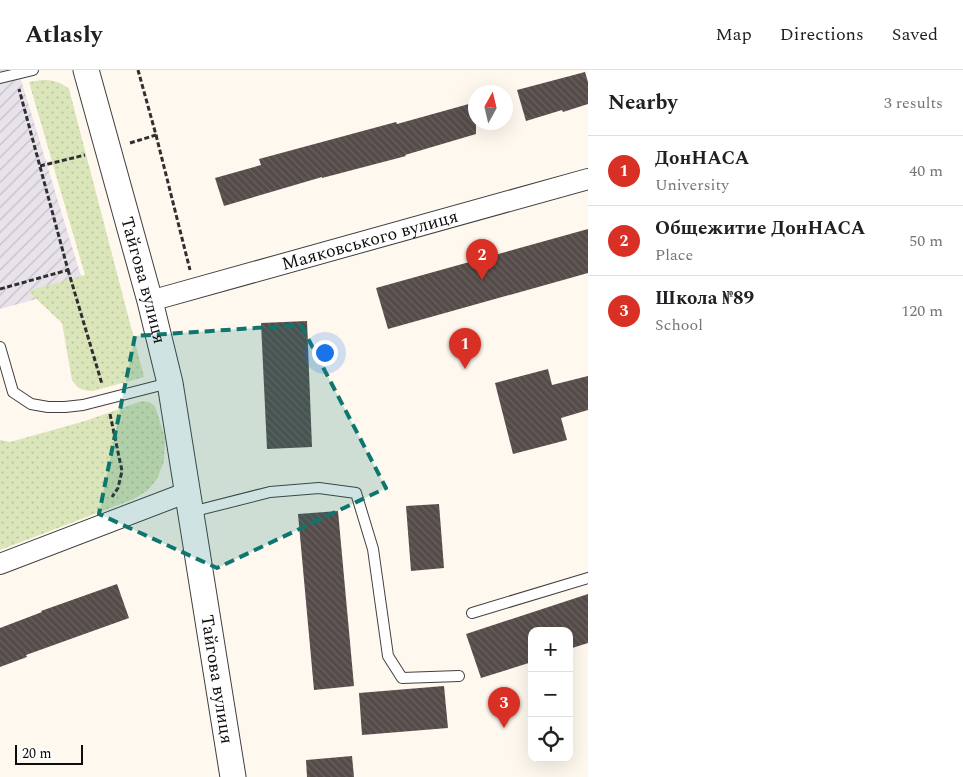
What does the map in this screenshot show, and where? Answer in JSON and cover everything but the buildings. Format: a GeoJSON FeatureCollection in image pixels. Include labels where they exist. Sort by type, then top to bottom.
{"type":"FeatureCollection","features":[{"type":"Feature","properties":{"kind":"street","name":"Тайгова вулиця"},"geometry":{"type":"LineString","coordinates":[[86,70],[150,301],[170,383],[233,777]]}},
{"type":"Feature","properties":{"kind":"street","name":"Маяковського вулиця"},"geometry":{"type":"LineString","coordinates":[[150,301],[588,179]]}},
{"type":"Feature","properties":{"kind":"street"},"geometry":{"type":"LineString","coordinates":[[0,564],[189,502]]}},
{"type":"Feature","properties":{"kind":"lane"},"geometry":{"type":"LineString","coordinates":[[0,78],[33,70]]}},
{"type":"Feature","properties":{"kind":"lane"},"geometry":{"type":"LineString","coordinates":[[0,347],[13,392],[31,404],[48,407],[82,405],[170,383]]}},
{"type":"Feature","properties":{"kind":"lane"},"geometry":{"type":"LineString","coordinates":[[189,502],[319,488],[356,493],[372,548],[388,656],[402,678],[459,676]]}},
{"type":"Feature","properties":{"kind":"lane"},"geometry":{"type":"LineString","coordinates":[[472,613],[588,578]]}},
{"type":"Feature","properties":{"kind":"path"},"geometry":{"type":"LineString","coordinates":[[15,75],[68,270],[106,399],[122,471],[118,488],[111,499]]}},
{"type":"Feature","properties":{"kind":"path"},"geometry":{"type":"LineString","coordinates":[[156,135],[194,288]]}},
{"type":"Feature","properties":{"kind":"path"},"geometry":{"type":"LineString","coordinates":[[0,289],[68,270]]}},
{"type":"Feature","properties":{"kind":"highlighted area"},"geometry":{"type":"Polygon","coordinates":[[[301,325],[386,488],[217,568],[99,514],[135,336],[301,325]]]}},
{"type":"Feature","properties":{"kind":"shaded area"},"geometry":{"type":"Polygon","coordinates":[[[0,70],[18,70],[84,286],[0,309],[0,70]]]}},
{"type":"Feature","properties":{"kind":"green space"},"geometry":{"type":"Polygon","coordinates":[[[42,80],[57,82],[69,89],[144,377],[93,391],[81,389],[72,380],[62,323],[28,291],[85,275],[29,82],[42,80]]]}},
{"type":"Feature","properties":{"kind":"green space"},"geometry":{"type":"Polygon","coordinates":[[[142,401],[149,402],[155,406],[165,438],[164,461],[157,479],[148,490],[134,499],[0,550],[0,440],[10,442],[85,421],[142,401]]]}},
{"type":"Feature","properties":{"kind":"place","name":"Общежитие ДонНАСА"},"geometry":{"type":"Point","coordinates":[482,280]}},
{"type":"Feature","properties":{"kind":"place","name":"ДонНАСА"},"geometry":{"type":"Point","coordinates":[465,369]}},
{"type":"Feature","properties":{"kind":"place","name":"Школа №89"},"geometry":{"type":"Point","coordinates":[504,728]}}]}
